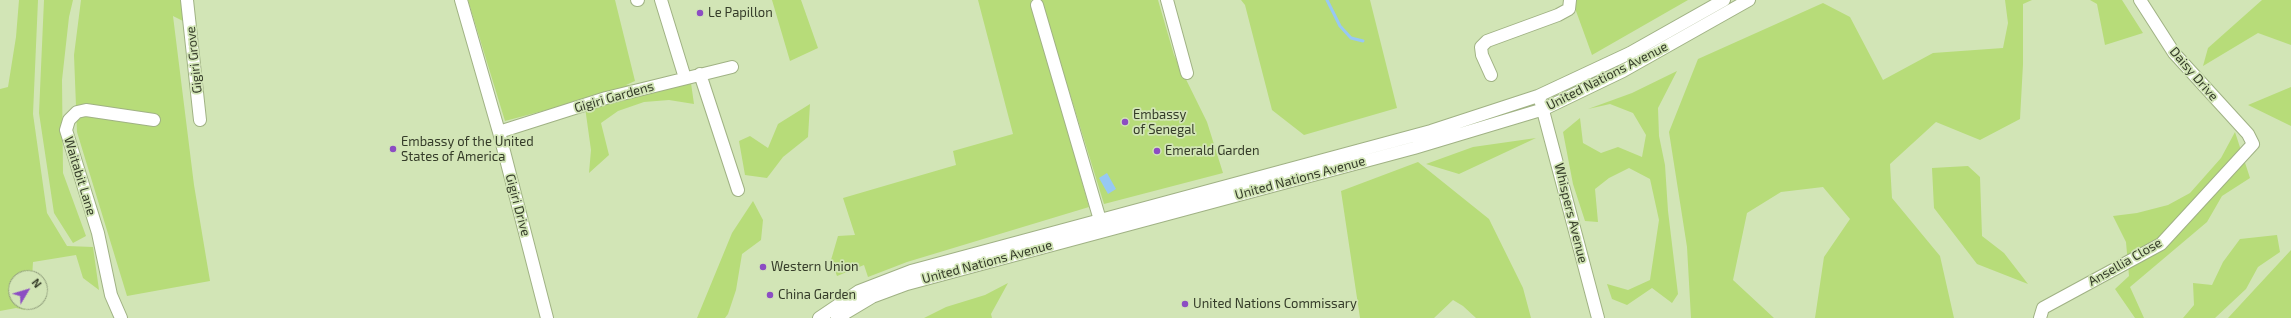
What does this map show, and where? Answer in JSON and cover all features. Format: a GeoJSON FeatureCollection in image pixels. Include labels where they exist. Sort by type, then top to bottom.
{"type":"FeatureCollection","features":[{"type":"Feature","properties":{"kind":"street","name":"Gigiri Grove"},"geometry":{"type":"LineString","coordinates":[[188,0],[200,120]]}},
{"type":"Feature","properties":{"kind":"street","name":"Gigiri Drive"},"geometry":{"type":"LineString","coordinates":[[461,0],[499,132],[547,318]]}},
{"type":"Feature","properties":{"kind":"street"},"geometry":{"type":"LineString","coordinates":[[661,0],[685,78]]}},
{"type":"Feature","properties":{"kind":"street"},"geometry":{"type":"LineString","coordinates":[[1167,0],[1187,73]]}},
{"type":"Feature","properties":{"kind":"street"},"geometry":{"type":"LineString","coordinates":[[1491,75],[1482,55],[1481,47],[1487,41],[1558,16],[1570,9],[1570,0]]}},
{"type":"Feature","properties":{"kind":"street","name":"United Nations Avenue"},"geometry":{"type":"LineString","coordinates":[[837,318],[872,296],[907,284],[1431,131],[1538,96],[1630,53],[1724,0]]}},
{"type":"Feature","properties":{"kind":"street","name":"United Nations Avenue"},"geometry":{"type":"LineString","coordinates":[[820,318],[859,291],[886,280],[1100,220],[1193,200],[1414,148],[1544,109],[1623,71],[1749,0]]}},
{"type":"Feature","properties":{"kind":"street","name":"Daisy Drive"},"geometry":{"type":"LineString","coordinates":[[2140,0],[2174,53],[2248,134],[2252,144]]}},
{"type":"Feature","properties":{"kind":"street"},"geometry":{"type":"LineString","coordinates":[[1037,5],[1100,220]]}},
{"type":"Feature","properties":{"kind":"street","name":"Gigiri Gardens"},"geometry":{"type":"LineString","coordinates":[[499,132],[606,98],[732,67]]}},
{"type":"Feature","properties":{"kind":"street"},"geometry":{"type":"LineString","coordinates":[[700,74],[738,190]]}},
{"type":"Feature","properties":{"kind":"street","name":"Whispers Avenue"},"geometry":{"type":"LineString","coordinates":[[1538,96],[1544,109],[1598,318]]}},
{"type":"Feature","properties":{"kind":"street","name":"Waitabit Lane"},"geometry":{"type":"LineString","coordinates":[[121,318],[111,295],[98,233],[66,130],[69,120],[78,112],[86,110],[154,120]]}},
{"type":"Feature","properties":{"kind":"street","name":"Ansellia Close"},"geometry":{"type":"LineString","coordinates":[[2040,318],[2043,308],[2161,244],[2252,144]]}},
{"type":"Feature","properties":{"kind":"green space"},"geometry":{"type":"Polygon","coordinates":[[[19,0],[38,0],[33,114],[47,213],[67,246],[93,247],[99,290],[83,278],[76,255],[33,262],[32,270],[8,270],[8,310],[0,311],[0,89],[8,87],[16,37],[19,0]]]}},
{"type":"Feature","properties":{"kind":"green space"},"geometry":{"type":"Polygon","coordinates":[[[44,0],[73,0],[69,17],[62,80],[63,173],[86,236],[73,243],[54,213],[39,113],[44,0]]]}},
{"type":"Feature","properties":{"kind":"green space"},"geometry":{"type":"Polygon","coordinates":[[[81,0],[181,0],[185,22],[173,16],[194,185],[210,281],[127,296],[77,132],[74,55],[81,0]]]}},
{"type":"Feature","properties":{"kind":"green space"},"geometry":{"type":"Polygon","coordinates":[[[468,0],[615,0],[635,81],[626,85],[691,83],[694,104],[669,100],[644,102],[618,111],[601,123],[609,155],[589,173],[591,150],[584,100],[505,121],[468,0]]]}},
{"type":"Feature","properties":{"kind":"green space"},"geometry":{"type":"Polygon","coordinates":[[[772,0],[801,0],[818,48],[790,61],[772,0]]]}},
{"type":"Feature","properties":{"kind":"green space"},"geometry":{"type":"Polygon","coordinates":[[[978,0],[1031,0],[1089,207],[907,262],[868,277],[864,265],[837,276],[831,260],[838,236],[855,235],[843,198],[956,165],[953,151],[1013,134],[978,0]]]}},
{"type":"Feature","properties":{"kind":"green space"},"geometry":{"type":"Polygon","coordinates":[[[1041,0],[1158,0],[1174,55],[1207,122],[1223,173],[1104,204],[1041,0]]]}},
{"type":"Feature","properties":{"kind":"green space"},"geometry":{"type":"Polygon","coordinates":[[[1241,0],[1370,0],[1397,108],[1304,135],[1272,110],[1245,5],[1241,0]]]}},
{"type":"Feature","properties":{"kind":"green space"},"geometry":{"type":"Polygon","coordinates":[[[1572,0],[1688,0],[1592,55],[1572,0]]]}},
{"type":"Feature","properties":{"kind":"green space"},"geometry":{"type":"Polygon","coordinates":[[[2005,0],[2032,0],[2023,4],[2023,64],[2020,119],[1980,140],[1936,122],[1890,164],[1892,198],[1940,256],[1954,318],[1815,318],[1824,257],[1850,219],[1823,187],[1781,192],[1747,213],[1733,280],[1774,318],[1691,318],[1687,247],[1669,132],[1698,59],[1823,3],[1850,17],[1883,80],[1933,53],[2003,48],[2008,23],[2005,0]]]}},
{"type":"Feature","properties":{"kind":"green space"},"geometry":{"type":"Polygon","coordinates":[[[2090,0],[2122,0],[2143,33],[2105,45],[2097,4],[2090,0]]]}},
{"type":"Feature","properties":{"kind":"green space"},"geometry":{"type":"Polygon","coordinates":[[[2262,0],[2291,0],[2291,45],[2258,33],[2203,66],[2208,48],[2262,0]]]}},
{"type":"Feature","properties":{"kind":"green space"},"geometry":{"type":"Polygon","coordinates":[[[1677,71],[1658,108],[1659,136],[1665,165],[1668,211],[1678,294],[1672,303],[1652,288],[1627,305],[1612,299],[1607,284],[1628,290],[1650,280],[1659,220],[1650,179],[1629,168],[1609,178],[1595,189],[1598,222],[1585,221],[1573,184],[1563,132],[1580,118],[1583,143],[1601,153],[1618,147],[1642,157],[1646,135],[1633,113],[1610,104],[1588,109],[1632,93],[1677,71]]]}},
{"type":"Feature","properties":{"kind":"green space"},"geometry":{"type":"Polygon","coordinates":[[[2291,87],[2291,126],[2248,105],[2291,87]]]}},
{"type":"Feature","properties":{"kind":"green space"},"geometry":{"type":"Polygon","coordinates":[[[810,104],[808,137],[783,157],[767,178],[745,175],[739,141],[750,136],[768,148],[778,124],[810,104]]]}},
{"type":"Feature","properties":{"kind":"green space"},"geometry":{"type":"Polygon","coordinates":[[[2235,132],[2250,178],[2222,196],[2207,222],[2130,287],[2144,318],[2135,318],[2115,289],[2129,276],[2126,242],[2113,216],[2137,213],[2168,205],[2190,193],[2221,158],[2235,132]]]}},
{"type":"Feature","properties":{"kind":"green space"},"geometry":{"type":"Polygon","coordinates":[[[1536,138],[1459,174],[1426,164],[1473,147],[1536,138]]]}},
{"type":"Feature","properties":{"kind":"green space"},"geometry":{"type":"Polygon","coordinates":[[[1418,162],[1489,219],[1523,288],[1531,318],[1476,318],[1463,306],[1453,300],[1434,318],[1360,318],[1341,191],[1418,162]]]}},
{"type":"Feature","properties":{"kind":"green space"},"geometry":{"type":"Polygon","coordinates":[[[1968,166],[1980,177],[1982,236],[2004,253],[2028,284],[1977,264],[1934,208],[1932,168],[1968,166]]]}},
{"type":"Feature","properties":{"kind":"green space"},"geometry":{"type":"Polygon","coordinates":[[[753,201],[763,220],[761,240],[742,254],[736,290],[728,314],[725,318],[697,318],[732,233],[753,201]]]}},
{"type":"Feature","properties":{"kind":"green space"},"geometry":{"type":"Polygon","coordinates":[[[2277,235],[2280,252],[2258,267],[2246,289],[2215,318],[2183,318],[2194,305],[2193,283],[2212,285],[2223,262],[2240,239],[2277,235]]]}},
{"type":"Feature","properties":{"kind":"green space"},"geometry":{"type":"Polygon","coordinates":[[[2291,250],[2291,318],[2228,318],[2291,250]]]}},
{"type":"Feature","properties":{"kind":"green space"},"geometry":{"type":"Polygon","coordinates":[[[1008,283],[991,314],[992,318],[924,318],[946,307],[985,295],[1008,283]]]}},
{"type":"Feature","properties":{"kind":"water"},"geometry":{"type":"Polygon","coordinates":[[[1107,173],[1116,189],[1108,194],[1099,178],[1107,173]]]}},
{"type":"Feature","properties":{"kind":"waterway"},"geometry":{"type":"LineString","coordinates":[[1327,0],[1340,26],[1351,38],[1363,41]]}},
{"type":"Feature","properties":{"kind":"place","name":"Le Papillon"},"geometry":{"type":"Point","coordinates":[700,13]}},
{"type":"Feature","properties":{"kind":"place","name":"Embassy of Senegal"},"geometry":{"type":"Point","coordinates":[1125,122]}},
{"type":"Feature","properties":{"kind":"place","name":"Embassy of the United States of America"},"geometry":{"type":"Point","coordinates":[393,149]}},
{"type":"Feature","properties":{"kind":"place","name":"Emerald Garden"},"geometry":{"type":"Point","coordinates":[1157,151]}},
{"type":"Feature","properties":{"kind":"place","name":"Western Union"},"geometry":{"type":"Point","coordinates":[763,267]}},
{"type":"Feature","properties":{"kind":"place","name":"China Garden"},"geometry":{"type":"Point","coordinates":[770,295]}},
{"type":"Feature","properties":{"kind":"place","name":"United Nations Commissary"},"geometry":{"type":"Point","coordinates":[1185,304]}}]}
